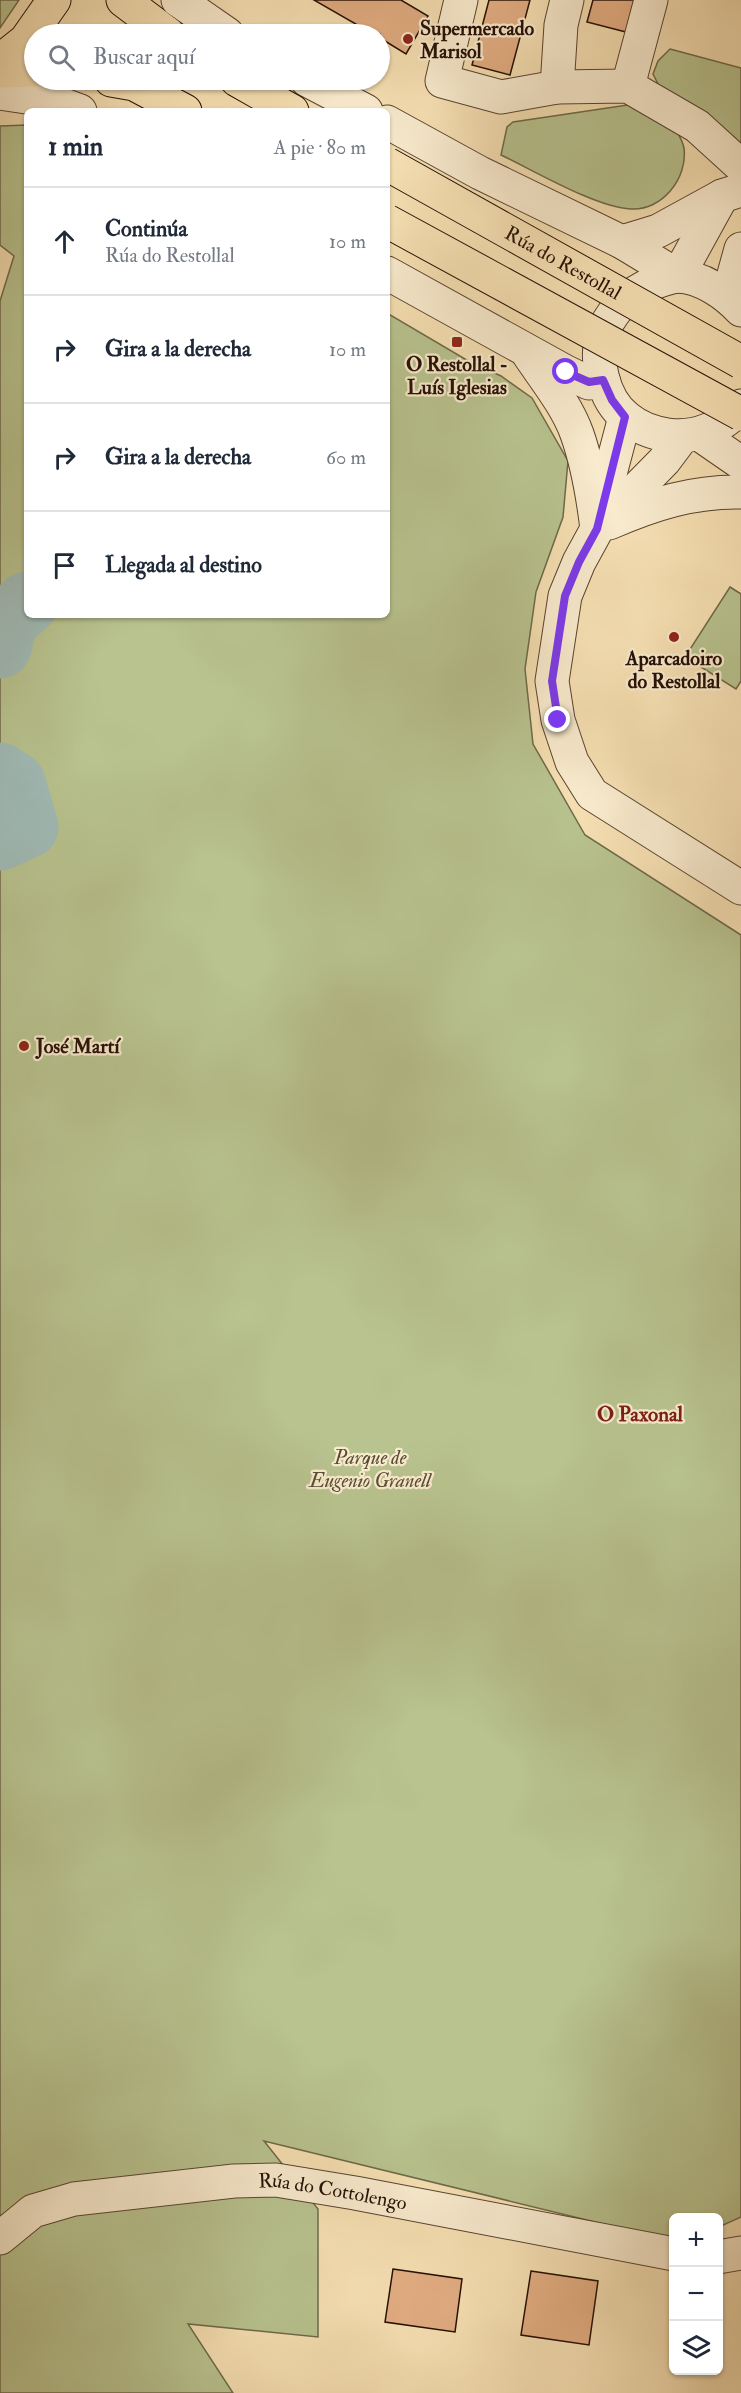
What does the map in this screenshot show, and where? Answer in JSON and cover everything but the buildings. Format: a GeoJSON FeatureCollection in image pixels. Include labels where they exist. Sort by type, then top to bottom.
{"type":"FeatureCollection","features":[{"type":"Feature","properties":{"kind":"main road"},"geometry":{"type":"LineString","coordinates":[[37,24],[54,0]]}},
{"type":"Feature","properties":{"kind":"main road"},"geometry":{"type":"LineString","coordinates":[[123,0],[155,24]]}},
{"type":"Feature","properties":{"kind":"main road"},"geometry":{"type":"LineString","coordinates":[[0,61],[24,42]]}},
{"type":"Feature","properties":{"kind":"main road"},"geometry":{"type":"LineString","coordinates":[[0,71],[24,70]]}},
{"type":"Feature","properties":{"kind":"main road"},"geometry":{"type":"LineString","coordinates":[[145,90],[179,108]]}},
{"type":"Feature","properties":{"kind":"main road"},"geometry":{"type":"LineString","coordinates":[[255,90],[287,108]]}},
{"type":"Feature","properties":{"kind":"main road","name":"Rúa do Restollal"},"geometry":{"type":"LineString","coordinates":[[390,166],[741,362]]}},
{"type":"Feature","properties":{"kind":"main road"},"geometry":{"type":"LineString","coordinates":[[390,223],[741,414]]}},
{"type":"Feature","properties":{"kind":"street"},"geometry":{"type":"LineString","coordinates":[[178,0],[213,24]]}},
{"type":"Feature","properties":{"kind":"street"},"geometry":{"type":"LineString","coordinates":[[557,87],[561,25],[567,0]]}},
{"type":"Feature","properties":{"kind":"street"},"geometry":{"type":"LineString","coordinates":[[628,86],[651,0]]}},
{"type":"Feature","properties":{"kind":"street"},"geometry":{"type":"LineString","coordinates":[[452,4],[442,81],[501,97],[557,87],[628,86],[697,126],[741,166]]}},
{"type":"Feature","properties":{"kind":"street"},"geometry":{"type":"LineString","coordinates":[[326,90],[360,108]]}},
{"type":"Feature","properties":{"kind":"street"},"geometry":{"type":"LineString","coordinates":[[0,93],[52,101],[72,108]]}},
{"type":"Feature","properties":{"kind":"street","name":"Rúa do Restollal"},"geometry":{"type":"LineString","coordinates":[[390,125],[480,173],[622,242],[678,276],[707,284],[735,303]]}},
{"type":"Feature","properties":{"kind":"street"},"geometry":{"type":"LineString","coordinates":[[622,242],[658,231],[731,193]]}},
{"type":"Feature","properties":{"kind":"street"},"geometry":{"type":"LineString","coordinates":[[731,193],[678,276],[658,281],[635,292],[616,309],[603,331],[599,356],[603,380],[612,400],[625,417],[652,433],[690,436],[741,463]]}},
{"type":"Feature","properties":{"kind":"street"},"geometry":{"type":"LineString","coordinates":[[735,303],[741,249]]}},
{"type":"Feature","properties":{"kind":"street"},"geometry":{"type":"LineString","coordinates":[[390,275],[527,351],[589,382],[603,380]]}},
{"type":"Feature","properties":{"kind":"street"},"geometry":{"type":"LineString","coordinates":[[527,351],[556,393],[576,432],[589,475],[597,529]]}},
{"type":"Feature","properties":{"kind":"street"},"geometry":{"type":"LineString","coordinates":[[597,529],[690,436],[722,424],[741,406]]}},
{"type":"Feature","properties":{"kind":"street"},"geometry":{"type":"LineString","coordinates":[[625,417],[597,529],[579,562],[565,596],[552,681],[558,720],[572,762],[592,794],[741,888]]}},
{"type":"Feature","properties":{"kind":"street"},"geometry":{"type":"LineString","coordinates":[[597,529],[665,501],[692,495],[741,492]]}},
{"type":"Feature","properties":{"kind":"street","name":"Rúa do Cottolengo"},"geometry":{"type":"LineString","coordinates":[[0,2238],[33,2211],[74,2199],[234,2181],[276,2180],[669,2253]]}},
{"type":"Feature","properties":{"kind":"street"},"geometry":{"type":"LineString","coordinates":[[723,2256],[741,2253]]}},
{"type":"Feature","properties":{"kind":"green space"},"geometry":{"type":"Polygon","coordinates":[[[0,0],[19,0],[0,28],[0,0]]]}},
{"type":"Feature","properties":{"kind":"green space"},"geometry":{"type":"Polygon","coordinates":[[[670,49],[741,68],[741,148],[659,86],[653,74],[658,61],[670,49]]]}},
{"type":"Feature","properties":{"kind":"green space"},"geometry":{"type":"Polygon","coordinates":[[[641,103],[665,116],[676,131],[684,148],[682,170],[677,181],[671,191],[653,205],[631,209],[600,202],[501,155],[507,127],[513,122],[641,103]]]}},
{"type":"Feature","properties":{"kind":"green space","name":"Parque de Eugenio Granell"},"geometry":{"type":"Polygon","coordinates":[[[24,125],[24,618],[390,618],[390,315],[470,362],[501,376],[532,398],[568,461],[563,517],[536,592],[525,669],[533,744],[585,835],[741,935],[741,2217],[723,2225],[723,2213],[669,2213],[669,2240],[264,2141],[318,2209],[318,2337],[188,2324],[233,2393],[0,2393],[0,301],[14,256],[0,245],[0,126],[24,125]]]}},
{"type":"Feature","properties":{"kind":"green space"},"geometry":{"type":"Polygon","coordinates":[[[730,587],[741,594],[741,681],[736,689],[685,657],[730,587]]]}},
{"type":"Feature","properties":{"kind":"waterway"},"geometry":{"type":"LineString","coordinates":[[0,647],[6,622],[24,606]]}},
{"type":"Feature","properties":{"kind":"waterway"},"geometry":{"type":"LineString","coordinates":[[0,774],[14,783],[27,827],[0,839]]}},
{"type":"Feature","properties":{"kind":"place","name":"Supermercado Marisol"},"geometry":{"type":"Point","coordinates":[408,39]}},
{"type":"Feature","properties":{"kind":"place","name":"O Restollal - Luís Iglesias"},"geometry":{"type":"Point","coordinates":[457,342]}},
{"type":"Feature","properties":{"kind":"place","name":"Aparcadoiro do Restollal"},"geometry":{"type":"Point","coordinates":[674,637]}},
{"type":"Feature","properties":{"kind":"place","name":"José Martí"},"geometry":{"type":"Point","coordinates":[24,1046]}},
{"type":"Feature","properties":{"kind":"district","name":"O Paxonal"},"geometry":{"type":"Point","coordinates":[640,1414]}},
{"type":"Feature","properties":{"kind":"route"},"geometry":{"type":"LineString","coordinates":[[558,720],[552,681],[565,596],[579,562],[597,529],[625,417],[612,400],[603,380],[589,382],[566,372]]}}]}
